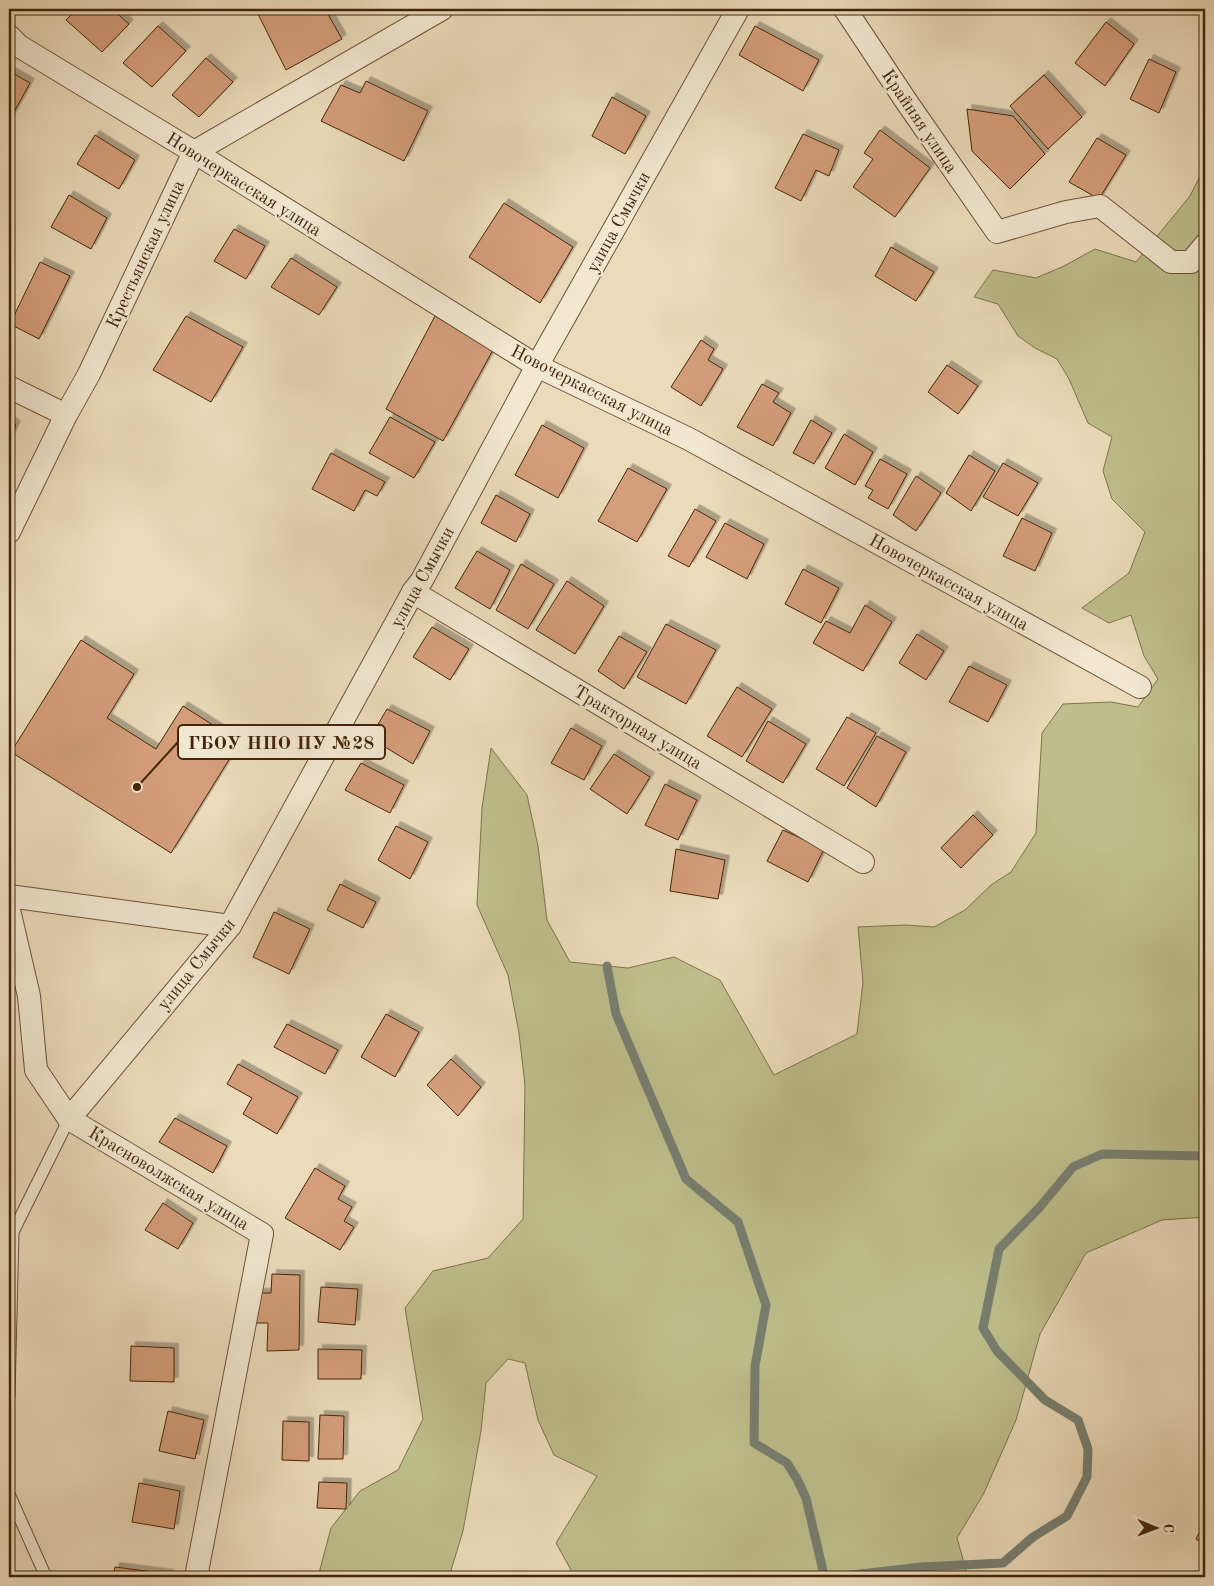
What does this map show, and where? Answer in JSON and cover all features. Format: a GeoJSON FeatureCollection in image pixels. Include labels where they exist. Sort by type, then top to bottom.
{"type":"FeatureCollection","features":[{"type":"Feature","properties":{"kind":"street"},"geometry":{"type":"LineString","coordinates":[[194,152],[442,9]]}},
{"type":"Feature","properties":{"kind":"street","name":"улица Смычки"},"geometry":{"type":"LineString","coordinates":[[69,1118],[230,926],[413,592],[422,580],[537,366],[738,9]]}},
{"type":"Feature","properties":{"kind":"street","name":"Крайняя улица"},"geometry":{"type":"LineString","coordinates":[[845,9],[997,232],[1066,212],[1100,206],[1171,262],[1191,262],[1205,245]]}},
{"type":"Feature","properties":{"kind":"street","name":"Новочеркасская улица"},"geometry":{"type":"LineString","coordinates":[[9,36],[19,46],[194,152],[537,366],[689,439],[1140,687]]}},
{"type":"Feature","properties":{"kind":"street","name":"Крестьянская улица"},"geometry":{"type":"LineString","coordinates":[[9,532],[66,415],[89,374],[194,152]]}},
{"type":"Feature","properties":{"kind":"street"},"geometry":{"type":"LineString","coordinates":[[9,386],[66,415]]}},
{"type":"Feature","properties":{"kind":"street","name":"Тракторная улица"},"geometry":{"type":"LineString","coordinates":[[413,592],[863,862]]}},
{"type":"Feature","properties":{"kind":"street"},"geometry":{"type":"LineString","coordinates":[[9,896],[230,926]]}},
{"type":"Feature","properties":{"kind":"street","name":"Красноволжская улица"},"geometry":{"type":"LineString","coordinates":[[9,910],[29,996],[36,1070],[69,1118],[262,1234],[196,1577]]}},
{"type":"Feature","properties":{"kind":"lane"},"geometry":{"type":"LineString","coordinates":[[9,1396],[13,1232],[69,1118]]}},
{"type":"Feature","properties":{"kind":"lane"},"geometry":{"type":"LineString","coordinates":[[9,1494],[46,1577]]}},
{"type":"Feature","properties":{"kind":"green space"},"geometry":{"type":"Polygon","coordinates":[[[1205,166],[1205,1217],[1162,1220],[1086,1253],[1040,1334],[1016,1420],[984,1493],[957,1538],[968,1577],[575,1577],[556,1543],[597,1476],[554,1455],[538,1420],[525,1363],[508,1359],[486,1383],[481,1431],[463,1531],[449,1577],[318,1577],[331,1528],[360,1491],[398,1470],[423,1419],[405,1308],[433,1271],[488,1258],[523,1219],[525,1085],[519,1033],[508,975],[477,905],[482,808],[491,748],[527,795],[538,846],[547,920],[570,962],[628,968],[674,957],[720,980],[774,1075],[857,1034],[863,982],[858,927],[905,925],[934,927],[965,910],[991,885],[1011,872],[1036,833],[1042,733],[1063,704],[1111,702],[1138,707],[1158,679],[1144,656],[1131,615],[1109,623],[1082,608],[1129,573],[1145,532],[1112,499],[1103,471],[1112,437],[1088,423],[1069,379],[1057,359],[1035,348],[1018,336],[998,304],[974,297],[993,270],[1036,278],[1064,266],[1095,249],[1136,262],[1190,196],[1205,166]]]}},
{"type":"Feature","properties":{"kind":"building"},"geometry":{"type":"Polygon","coordinates":[[[77,9],[112,9],[129,24],[102,52],[66,20],[77,9]]]}},
{"type":"Feature","properties":{"kind":"building"},"geometry":{"type":"Polygon","coordinates":[[[325,9],[342,39],[286,70],[256,10],[325,9]]]}},
{"type":"Feature","properties":{"kind":"building"},"geometry":{"type":"Polygon","coordinates":[[[1106,22],[1134,44],[1105,86],[1075,63],[1106,22]]]}},
{"type":"Feature","properties":{"kind":"building"},"geometry":{"type":"Polygon","coordinates":[[[158,26],[186,51],[152,87],[123,63],[158,26]]]}},
{"type":"Feature","properties":{"kind":"building"},"geometry":{"type":"Polygon","coordinates":[[[755,26],[819,60],[803,91],[739,55],[755,26]]]}},
{"type":"Feature","properties":{"kind":"building"},"geometry":{"type":"Polygon","coordinates":[[[206,58],[233,82],[199,117],[172,95],[206,58]]]}},
{"type":"Feature","properties":{"kind":"building"},"geometry":{"type":"Polygon","coordinates":[[[1149,59],[1176,72],[1159,113],[1130,99],[1149,59]]]}},
{"type":"Feature","properties":{"kind":"building"},"geometry":{"type":"Polygon","coordinates":[[[9,71],[30,83],[9,121],[9,71]]]}},
{"type":"Feature","properties":{"kind":"building"},"geometry":{"type":"Polygon","coordinates":[[[1044,75],[1082,117],[1048,149],[1010,106],[1044,75]]]}},
{"type":"Feature","properties":{"kind":"building"},"geometry":{"type":"Polygon","coordinates":[[[366,81],[428,111],[404,161],[321,121],[341,85],[360,93],[366,81]]]}},
{"type":"Feature","properties":{"kind":"building"},"geometry":{"type":"Polygon","coordinates":[[[612,97],[646,116],[625,154],[592,136],[612,97]]]}},
{"type":"Feature","properties":{"kind":"building"},"geometry":{"type":"Polygon","coordinates":[[[967,109],[1013,116],[1045,154],[1010,189],[972,151],[967,109]]]}},
{"type":"Feature","properties":{"kind":"building"},"geometry":{"type":"Polygon","coordinates":[[[880,130],[930,168],[895,217],[853,187],[873,159],[864,153],[880,130]]]}},
{"type":"Feature","properties":{"kind":"building"},"geometry":{"type":"Polygon","coordinates":[[[803,134],[839,150],[829,176],[816,170],[801,201],[775,188],[803,134]]]}},
{"type":"Feature","properties":{"kind":"building"},"geometry":{"type":"Polygon","coordinates":[[[95,135],[135,160],[119,189],[77,164],[95,135]]]}},
{"type":"Feature","properties":{"kind":"building"},"geometry":{"type":"Polygon","coordinates":[[[1097,138],[1126,155],[1099,199],[1069,182],[1097,138]]]}},
{"type":"Feature","properties":{"kind":"building"},"geometry":{"type":"Polygon","coordinates":[[[69,195],[107,218],[91,249],[51,227],[69,195]]]}},
{"type":"Feature","properties":{"kind":"building"},"geometry":{"type":"Polygon","coordinates":[[[504,203],[573,247],[540,303],[469,257],[504,203]]]}},
{"type":"Feature","properties":{"kind":"building"},"geometry":{"type":"Polygon","coordinates":[[[234,229],[265,246],[246,279],[214,261],[234,229]]]}},
{"type":"Feature","properties":{"kind":"building"},"geometry":{"type":"Polygon","coordinates":[[[891,247],[934,272],[916,301],[875,276],[891,247]]]}},
{"type":"Feature","properties":{"kind":"building"},"geometry":{"type":"Polygon","coordinates":[[[291,258],[337,287],[319,315],[271,287],[291,258]]]}},
{"type":"Feature","properties":{"kind":"building"},"geometry":{"type":"Polygon","coordinates":[[[40,262],[70,276],[39,339],[10,324],[40,262]]]}},
{"type":"Feature","properties":{"kind":"building"},"geometry":{"type":"Polygon","coordinates":[[[186,316],[243,347],[211,402],[153,370],[186,316]]]}},
{"type":"Feature","properties":{"kind":"building"},"geometry":{"type":"Polygon","coordinates":[[[435,316],[493,350],[443,441],[386,409],[435,316]]]}},
{"type":"Feature","properties":{"kind":"building"},"geometry":{"type":"Polygon","coordinates":[[[701,340],[714,349],[708,360],[723,369],[701,406],[671,387],[701,340]]]}},
{"type":"Feature","properties":{"kind":"building"},"geometry":{"type":"Polygon","coordinates":[[[947,365],[978,386],[958,414],[928,392],[947,365]]]}},
{"type":"Feature","properties":{"kind":"building"},"geometry":{"type":"Polygon","coordinates":[[[762,384],[779,393],[773,402],[791,413],[773,446],[737,427],[762,384]]]}},
{"type":"Feature","properties":{"kind":"building"},"geometry":{"type":"Polygon","coordinates":[[[390,417],[435,442],[414,478],[369,453],[390,417]]]}},
{"type":"Feature","properties":{"kind":"building"},"geometry":{"type":"Polygon","coordinates":[[[811,420],[832,433],[814,464],[793,453],[811,420]]]}},
{"type":"Feature","properties":{"kind":"building"},"geometry":{"type":"Polygon","coordinates":[[[9,421],[16,425],[9,441],[9,421]]]}},
{"type":"Feature","properties":{"kind":"building"},"geometry":{"type":"Polygon","coordinates":[[[542,425],[584,448],[558,498],[515,475],[542,425]]]}},
{"type":"Feature","properties":{"kind":"building"},"geometry":{"type":"Polygon","coordinates":[[[844,434],[873,452],[855,485],[825,468],[844,434]]]}},
{"type":"Feature","properties":{"kind":"building"},"geometry":{"type":"Polygon","coordinates":[[[331,453],[385,482],[377,496],[365,490],[354,511],[312,489],[331,453]]]}},
{"type":"Feature","properties":{"kind":"building"},"geometry":{"type":"Polygon","coordinates":[[[969,455],[995,471],[971,511],[946,493],[969,455]]]}},
{"type":"Feature","properties":{"kind":"building"},"geometry":{"type":"Polygon","coordinates":[[[880,459],[907,474],[888,509],[868,498],[873,490],[865,486],[880,459]]]}},
{"type":"Feature","properties":{"kind":"building"},"geometry":{"type":"Polygon","coordinates":[[[1003,463],[1038,483],[1018,516],[983,497],[1003,463]]]}},
{"type":"Feature","properties":{"kind":"building"},"geometry":{"type":"Polygon","coordinates":[[[628,468],[667,489],[637,542],[598,521],[628,468]]]}},
{"type":"Feature","properties":{"kind":"building"},"geometry":{"type":"Polygon","coordinates":[[[916,476],[941,493],[916,531],[893,515],[916,476]]]}},
{"type":"Feature","properties":{"kind":"building"},"geometry":{"type":"Polygon","coordinates":[[[496,495],[530,514],[516,542],[481,523],[496,495]]]}},
{"type":"Feature","properties":{"kind":"building"},"geometry":{"type":"Polygon","coordinates":[[[695,509],[716,521],[689,567],[668,556],[695,509]]]}},
{"type":"Feature","properties":{"kind":"building"},"geometry":{"type":"Polygon","coordinates":[[[1022,518],[1052,533],[1035,571],[1003,556],[1022,518]]]}},
{"type":"Feature","properties":{"kind":"building"},"geometry":{"type":"Polygon","coordinates":[[[725,523],[764,544],[747,579],[706,557],[725,523]]]}},
{"type":"Feature","properties":{"kind":"building"},"geometry":{"type":"Polygon","coordinates":[[[477,551],[510,570],[490,609],[455,588],[477,551]]]}},
{"type":"Feature","properties":{"kind":"building"},"geometry":{"type":"Polygon","coordinates":[[[521,564],[554,584],[528,629],[496,610],[521,564]]]}},
{"type":"Feature","properties":{"kind":"building"},"geometry":{"type":"Polygon","coordinates":[[[803,569],[839,588],[821,623],[785,604],[803,569]]]}},
{"type":"Feature","properties":{"kind":"building"},"geometry":{"type":"Polygon","coordinates":[[[567,581],[604,606],[575,654],[536,630],[567,581]]]}},
{"type":"Feature","properties":{"kind":"building"},"geometry":{"type":"Polygon","coordinates":[[[865,605],[892,622],[863,671],[813,643],[826,621],[850,633],[865,605]]]}},
{"type":"Feature","properties":{"kind":"building"},"geometry":{"type":"Polygon","coordinates":[[[666,624],[716,650],[686,704],[637,677],[666,624]]]}},
{"type":"Feature","properties":{"kind":"building"},"geometry":{"type":"Polygon","coordinates":[[[432,627],[469,649],[450,680],[413,657],[432,627]]]}},
{"type":"Feature","properties":{"kind":"building"},"geometry":{"type":"Polygon","coordinates":[[[917,634],[944,651],[926,680],[899,663],[917,634]]]}},
{"type":"Feature","properties":{"kind":"building"},"geometry":{"type":"Polygon","coordinates":[[[619,636],[647,652],[624,689],[598,671],[619,636]]]}},
{"type":"Feature","properties":{"kind":"building"},"geometry":{"type":"Polygon","coordinates":[[[81,640],[134,674],[107,718],[156,749],[183,706],[240,742],[171,853],[11,752],[81,640]]]}},
{"type":"Feature","properties":{"kind":"building"},"geometry":{"type":"Polygon","coordinates":[[[969,666],[1007,685],[988,722],[949,702],[969,666]]]}},
{"type":"Feature","properties":{"kind":"building"},"geometry":{"type":"Polygon","coordinates":[[[737,687],[772,709],[742,757],[707,736],[737,687]]]}},
{"type":"Feature","properties":{"kind":"building"},"geometry":{"type":"Polygon","coordinates":[[[387,709],[430,731],[413,764],[370,738],[387,709]]]}},
{"type":"Feature","properties":{"kind":"building"},"geometry":{"type":"Polygon","coordinates":[[[847,717],[876,733],[844,786],[816,769],[847,717]]]}},
{"type":"Feature","properties":{"kind":"building"},"geometry":{"type":"Polygon","coordinates":[[[768,721],[806,744],[783,783],[746,761],[768,721]]]}},
{"type":"Feature","properties":{"kind":"building"},"geometry":{"type":"Polygon","coordinates":[[[571,728],[602,746],[584,780],[551,763],[571,728]]]}},
{"type":"Feature","properties":{"kind":"building"},"geometry":{"type":"Polygon","coordinates":[[[877,736],[906,752],[876,807],[847,788],[877,736]]]}},
{"type":"Feature","properties":{"kind":"building"},"geometry":{"type":"Polygon","coordinates":[[[614,754],[650,777],[627,814],[590,789],[614,754]]]}},
{"type":"Feature","properties":{"kind":"building"},"geometry":{"type":"Polygon","coordinates":[[[361,763],[404,785],[390,813],[345,790],[361,763]]]}},
{"type":"Feature","properties":{"kind":"building"},"geometry":{"type":"Polygon","coordinates":[[[665,784],[697,800],[678,840],[645,825],[665,784]]]}},
{"type":"Feature","properties":{"kind":"building"},"geometry":{"type":"Polygon","coordinates":[[[973,815],[993,835],[961,868],[941,848],[973,815]]]}},
{"type":"Feature","properties":{"kind":"building"},"geometry":{"type":"Polygon","coordinates":[[[396,826],[428,842],[410,879],[378,860],[396,826]]]}},
{"type":"Feature","properties":{"kind":"building"},"geometry":{"type":"Polygon","coordinates":[[[783,830],[824,849],[808,882],[767,861],[783,830]]]}},
{"type":"Feature","properties":{"kind":"building"},"geometry":{"type":"Polygon","coordinates":[[[676,849],[725,860],[718,899],[670,891],[676,849]]]}},
{"type":"Feature","properties":{"kind":"building"},"geometry":{"type":"Polygon","coordinates":[[[340,884],[376,902],[363,928],[327,910],[340,884]]]}},
{"type":"Feature","properties":{"kind":"building"},"geometry":{"type":"Polygon","coordinates":[[[274,912],[310,929],[289,974],[253,957],[274,912]]]}},
{"type":"Feature","properties":{"kind":"building"},"geometry":{"type":"Polygon","coordinates":[[[386,1014],[419,1032],[395,1077],[361,1057],[386,1014]]]}},
{"type":"Feature","properties":{"kind":"building"},"geometry":{"type":"Polygon","coordinates":[[[287,1024],[338,1050],[325,1074],[274,1047],[287,1024]]]}},
{"type":"Feature","properties":{"kind":"building"},"geometry":{"type":"Polygon","coordinates":[[[451,1059],[481,1087],[458,1116],[427,1085],[451,1059]]]}},
{"type":"Feature","properties":{"kind":"building"},"geometry":{"type":"Polygon","coordinates":[[[238,1064],[298,1097],[277,1134],[243,1114],[252,1098],[227,1084],[238,1064]]]}},
{"type":"Feature","properties":{"kind":"building"},"geometry":{"type":"Polygon","coordinates":[[[175,1118],[227,1146],[213,1173],[159,1142],[175,1118]]]}},
{"type":"Feature","properties":{"kind":"building"},"geometry":{"type":"Polygon","coordinates":[[[315,1168],[345,1186],[338,1199],[352,1207],[344,1221],[354,1227],[340,1250],[285,1218],[315,1168]]]}},
{"type":"Feature","properties":{"kind":"building"},"geometry":{"type":"Polygon","coordinates":[[[163,1203],[193,1223],[178,1249],[145,1230],[163,1203]]]}},
{"type":"Feature","properties":{"kind":"building"},"geometry":{"type":"Polygon","coordinates":[[[272,1274],[300,1275],[299,1350],[267,1351],[268,1323],[252,1323],[254,1293],[271,1293],[272,1274]]]}},
{"type":"Feature","properties":{"kind":"building"},"geometry":{"type":"Polygon","coordinates":[[[321,1287],[358,1289],[355,1325],[318,1322],[321,1287]]]}},
{"type":"Feature","properties":{"kind":"building"},"geometry":{"type":"Polygon","coordinates":[[[131,1346],[174,1348],[174,1382],[130,1381],[131,1346]]]}},
{"type":"Feature","properties":{"kind":"building"},"geometry":{"type":"Polygon","coordinates":[[[318,1349],[362,1350],[361,1379],[318,1379],[318,1349]]]}},
{"type":"Feature","properties":{"kind":"building"},"geometry":{"type":"Polygon","coordinates":[[[168,1411],[204,1420],[195,1459],[159,1451],[168,1411]]]}},
{"type":"Feature","properties":{"kind":"building"},"geometry":{"type":"Polygon","coordinates":[[[320,1415],[344,1416],[343,1459],[318,1459],[320,1415]]]}},
{"type":"Feature","properties":{"kind":"building"},"geometry":{"type":"Polygon","coordinates":[[[283,1421],[309,1422],[309,1461],[282,1460],[283,1421]]]}},
{"type":"Feature","properties":{"kind":"building"},"geometry":{"type":"Polygon","coordinates":[[[319,1482],[347,1483],[346,1509],[317,1508],[319,1482]]]}},
{"type":"Feature","properties":{"kind":"building"},"geometry":{"type":"Polygon","coordinates":[[[139,1483],[180,1491],[174,1529],[132,1522],[139,1483]]]}},
{"type":"Feature","properties":{"kind":"building"},"geometry":{"type":"Polygon","coordinates":[[[1205,1521],[1205,1544],[1196,1539],[1205,1521]]]}},
{"type":"Feature","properties":{"kind":"building"},"geometry":{"type":"Polygon","coordinates":[[[115,1567],[169,1574],[169,1577],[113,1577],[115,1567]]]}},
{"type":"Feature","properties":{"kind":"waterway"},"geometry":{"type":"LineString","coordinates":[[607,966],[616,1014],[686,1179],[738,1222],[766,1305],[755,1366],[754,1443],[787,1463],[797,1479],[806,1498],[824,1575],[844,1576],[921,1567],[1003,1563],[1033,1537],[1067,1516],[1087,1477],[1088,1449],[1078,1420],[1045,1400],[997,1351],[983,1328],[999,1249],[1039,1208],[1073,1167],[1102,1154],[1205,1156]]}},
{"type":"Feature","properties":{"kind":"place","name":"ГБОУ НПО ПУ №28"},"geometry":{"type":"Point","coordinates":[137,787]}}]}
